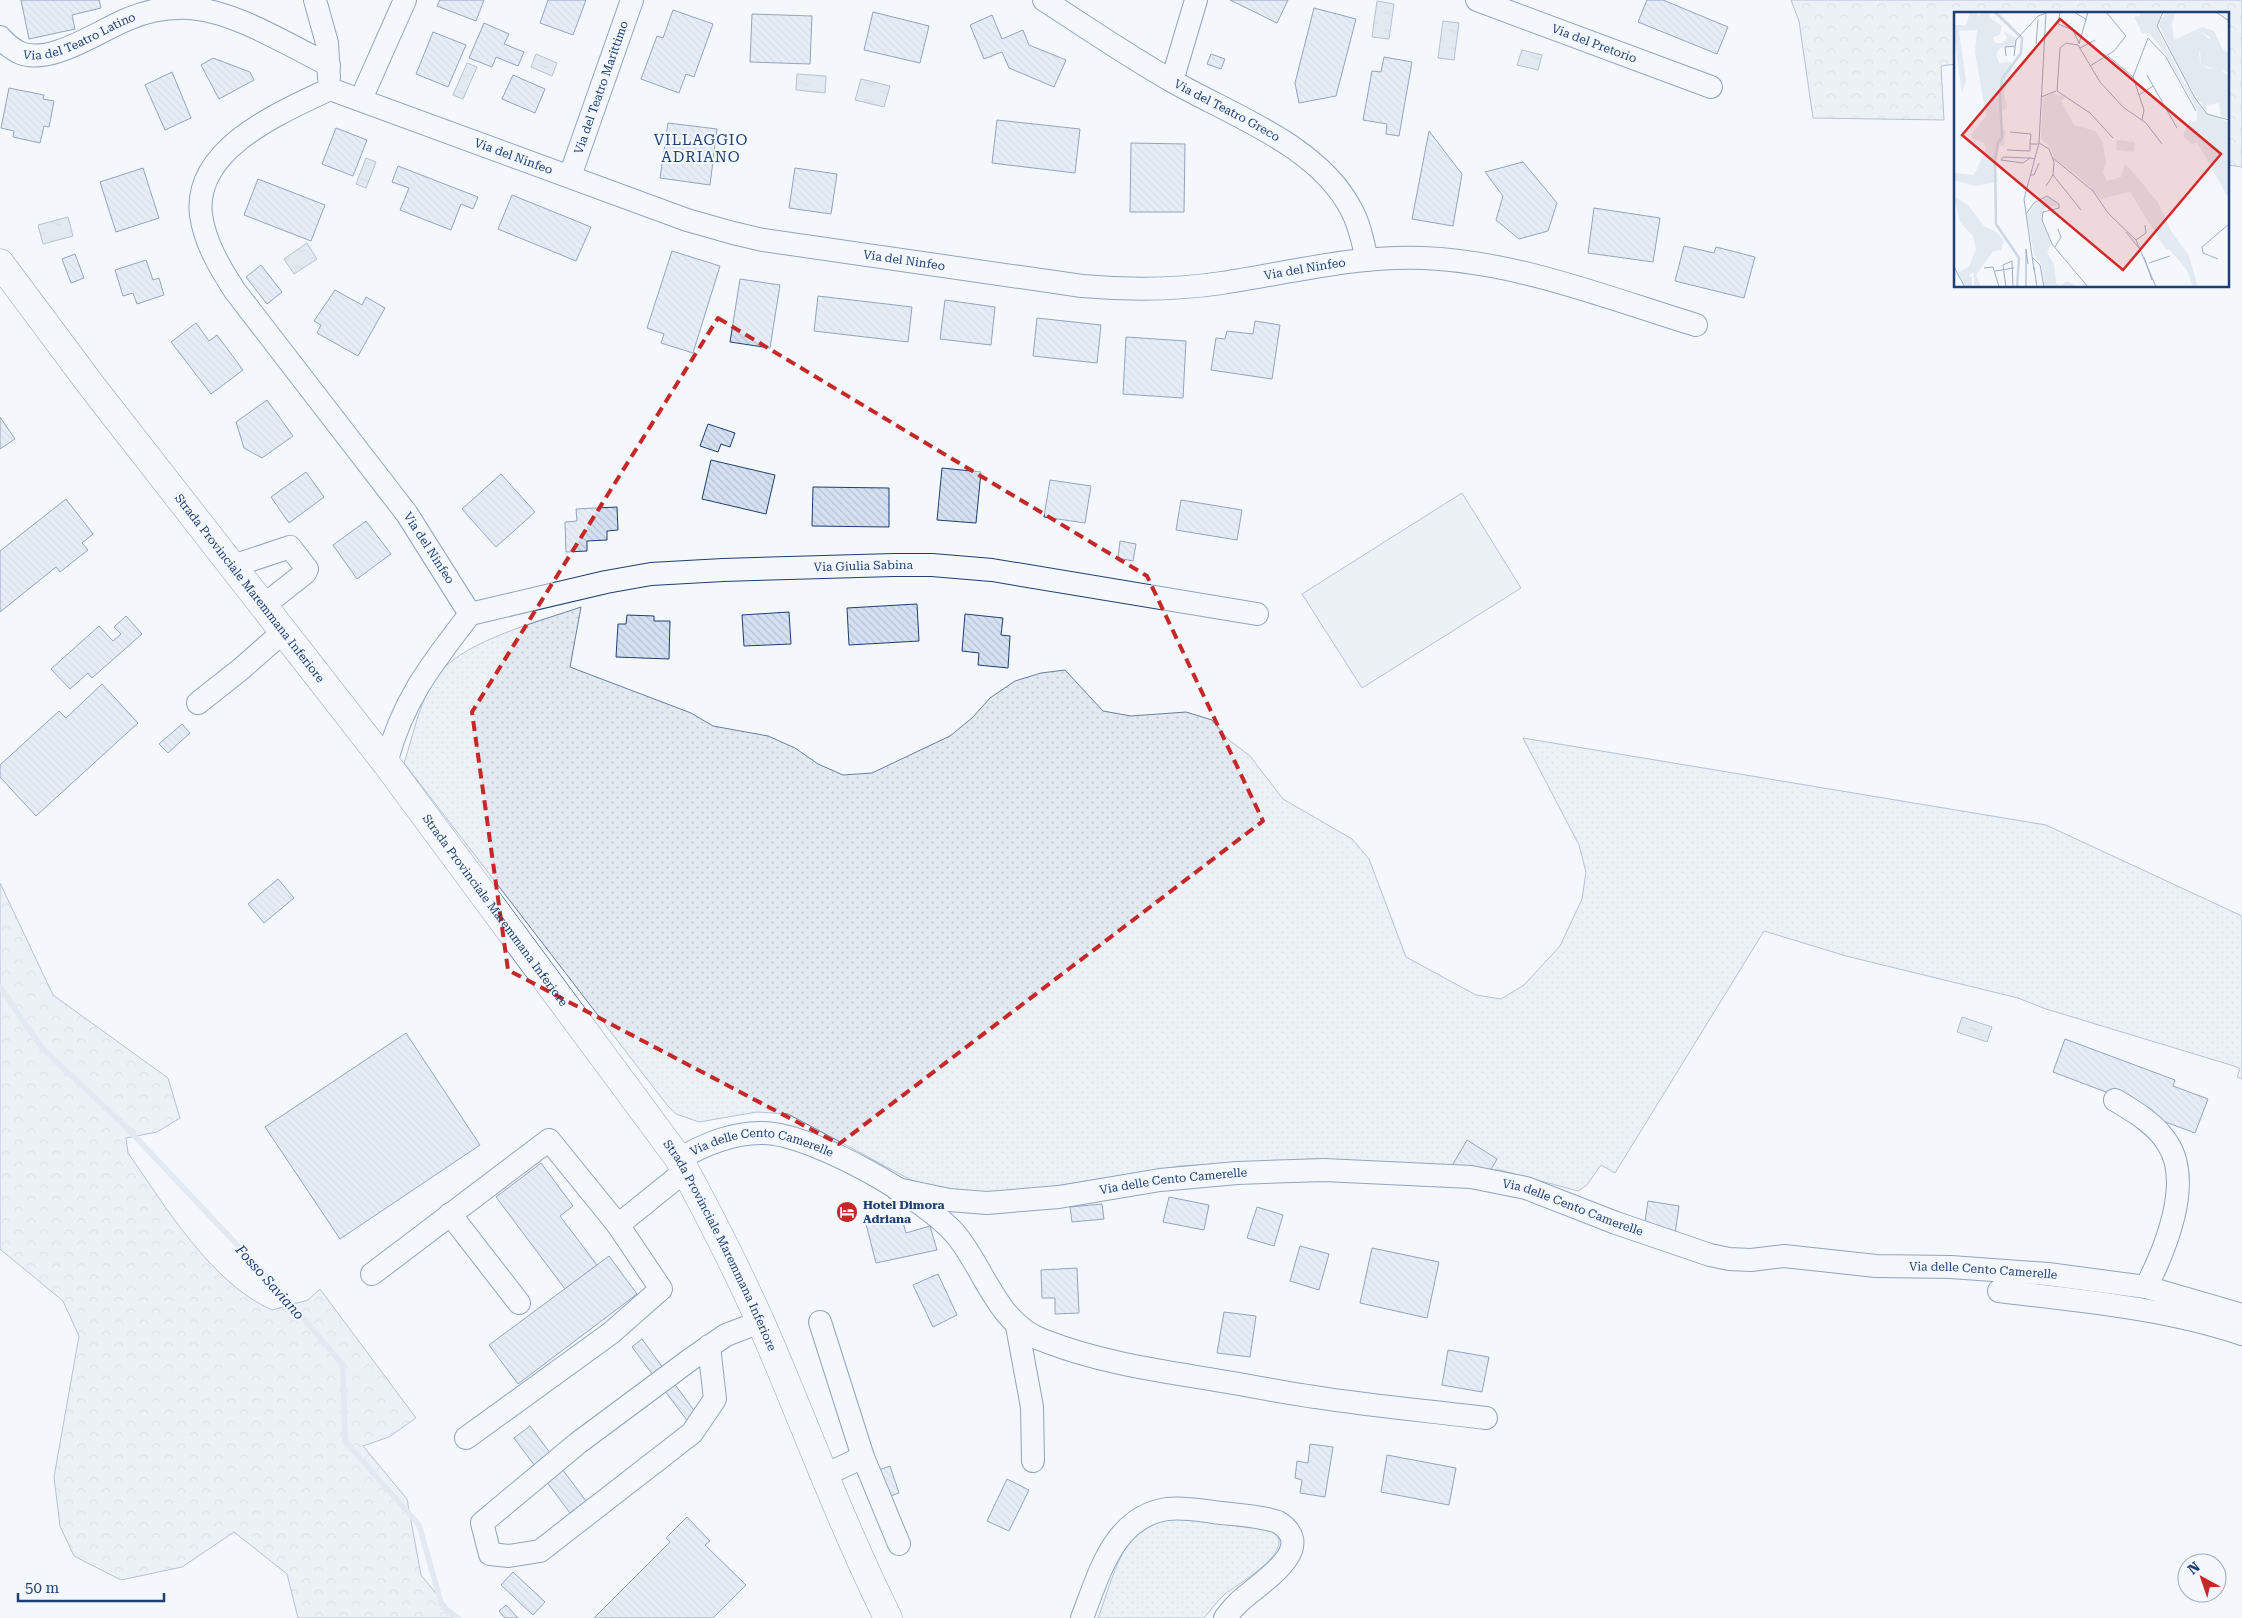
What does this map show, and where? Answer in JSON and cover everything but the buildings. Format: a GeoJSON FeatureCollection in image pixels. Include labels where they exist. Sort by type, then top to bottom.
{"type":"FeatureCollection","features":[{"type":"Feature","properties":{"kind":"main road","name":"Strada Provinciale Maremmana Inferiore"},"geometry":{"type":"LineString","coordinates":[[0,263],[91,385],[386,763],[682,1165],[715,1226],[760,1322],[846,1530],[888,1618]]}},
{"type":"Feature","properties":{"kind":"street"},"geometry":{"type":"LineString","coordinates":[[316,0],[324,30],[330,89]]}},
{"type":"Feature","properties":{"kind":"street"},"geometry":{"type":"LineString","coordinates":[[361,99],[405,0]]}},
{"type":"Feature","properties":{"kind":"street","name":"Via del Teatro Marittimo"},"geometry":{"type":"LineString","coordinates":[[570,176],[632,0]]}},
{"type":"Feature","properties":{"kind":"street","name":"Via del Teatro Greco"},"geometry":{"type":"LineString","coordinates":[[1044,0],[1172,81],[1276,138],[1320,171],[1334,184],[1351,209],[1361,234],[1366,260]]}},
{"type":"Feature","properties":{"kind":"street"},"geometry":{"type":"LineString","coordinates":[[1172,81],[1196,0]]}},
{"type":"Feature","properties":{"kind":"street","name":"Via del Pretorio"},"geometry":{"type":"LineString","coordinates":[[1477,0],[1711,87]]}},
{"type":"Feature","properties":{"kind":"street","name":"Via del Teatro Latino"},"geometry":{"type":"LineString","coordinates":[[0,37],[24,54],[48,54],[67,48],[128,18],[169,8],[192,8],[235,20],[329,65]]}},
{"type":"Feature","properties":{"kind":"street","name":"Via del Ninfeo"},"geometry":{"type":"LineString","coordinates":[[470,614],[407,514],[235,291],[217,262],[206,234],[201,215],[202,195],[210,172],[221,157],[257,127],[330,89],[687,220],[747,237],[1082,286],[1138,290],[1180,288],[1366,260],[1424,258],[1496,267],[1555,282],[1696,325]]}},
{"type":"Feature","properties":{"kind":"street"},"geometry":{"type":"LineString","coordinates":[[233,566],[290,547],[307,569],[306,573],[263,606]]}},
{"type":"Feature","properties":{"kind":"street","name":"Via Giulia Sabina"},"geometry":{"type":"LineString","coordinates":[[470,614],[606,582],[651,574],[894,565],[992,570],[1257,614]]}},
{"type":"Feature","properties":{"kind":"street"},"geometry":{"type":"LineString","coordinates":[[386,763],[398,724],[412,693],[470,614]]}},
{"type":"Feature","properties":{"kind":"street"},"geometry":{"type":"LineString","coordinates":[[198,703],[283,632]]}},
{"type":"Feature","properties":{"kind":"street"},"geometry":{"type":"LineString","coordinates":[[2115,1100],[2149,1122],[2161,1134],[2173,1152],[2176,1165],[2176,1204],[2173,1223],[2162,1255],[2146,1287]]}},
{"type":"Feature","properties":{"kind":"street","name":"Via delle Cento Camerelle"},"geometry":{"type":"LineString","coordinates":[[618,1225],[682,1165],[718,1140],[742,1134],[767,1133],[801,1139],[830,1152],[917,1200],[956,1235],[973,1258],[998,1303],[1017,1326],[1048,1343],[1130,1366],[1313,1397],[1486,1418]]}},
{"type":"Feature","properties":{"kind":"street"},"geometry":{"type":"LineString","coordinates":[[372,1274],[549,1140],[618,1225],[661,1289],[611,1333],[466,1438]]}},
{"type":"Feature","properties":{"kind":"street","name":"Via delle Cento Camerelle"},"geometry":{"type":"LineString","coordinates":[[897,1189],[949,1200],[987,1203],[1059,1197],[1160,1180],[1237,1173],[1324,1170],[1456,1176],[1489,1180],[1526,1188],[1710,1255],[1729,1259],[1751,1260],[1784,1256],[1876,1266],[1976,1268],[2057,1275],[2146,1287],[2242,1315]]}},
{"type":"Feature","properties":{"kind":"street"},"geometry":{"type":"LineString","coordinates":[[450,1214],[519,1303]]}},
{"type":"Feature","properties":{"kind":"street","name":"Via delle Cento Camerelle"},"geometry":{"type":"LineString","coordinates":[[2000,1291],[2142,1310],[2197,1320],[2242,1334]]}},
{"type":"Feature","properties":{"kind":"street"},"geometry":{"type":"LineString","coordinates":[[709,1346],[714,1399],[692,1433],[540,1551],[510,1556],[490,1554],[482,1523],[578,1443],[709,1346],[726,1335],[760,1322]]}},
{"type":"Feature","properties":{"kind":"street"},"geometry":{"type":"LineString","coordinates":[[820,1322],[863,1457],[899,1544]]}},
{"type":"Feature","properties":{"kind":"street","name":"Via delle Cento Camerelle"},"geometry":{"type":"LineString","coordinates":[[1017,1326],[1032,1406],[1033,1461]]}},
{"type":"Feature","properties":{"kind":"street"},"geometry":{"type":"LineString","coordinates":[[823,1476],[863,1457]]}},
{"type":"Feature","properties":{"kind":"street"},"geometry":{"type":"LineString","coordinates":[[1082,1618],[1113,1545],[1121,1534],[1143,1518],[1168,1509],[1185,1509],[1278,1522],[1290,1531],[1291,1553],[1278,1569],[1237,1604],[1225,1618]]}},
{"type":"Feature","properties":{"kind":"highlighted area"},"geometry":{"type":"Polygon","coordinates":[[[718,318],[1147,576],[1263,821],[839,1144],[508,970],[472,712],[718,318]]]}},
{"type":"Feature","properties":{"kind":"green space"},"geometry":{"type":"Polygon","coordinates":[[[1791,0],[2242,0],[2242,167],[2230,165],[2230,12],[1954,12],[1954,64],[1941,66],[1944,120],[1813,118],[1799,21],[1791,0]]]}},
{"type":"Feature","properties":{"kind":"green space"},"geometry":{"type":"Polygon","coordinates":[[[1462,493],[1521,588],[1362,688],[1302,594],[1462,493]]]}},
{"type":"Feature","properties":{"kind":"green space"},"geometry":{"type":"Polygon","coordinates":[[[581,607],[570,667],[691,713],[713,726],[768,736],[795,748],[818,764],[843,775],[872,773],[950,736],[972,718],[990,698],[1015,681],[1041,673],[1065,670],[1103,711],[1131,716],[1186,712],[1212,720],[1229,740],[1250,756],[1283,799],[1352,839],[1369,859],[1406,957],[1476,995],[1501,999],[1524,985],[1560,946],[1582,899],[1586,872],[1579,845],[1523,738],[2046,825],[2242,916],[2242,1079],[2237,1077],[2240,1069],[2234,1066],[2046,1009],[2018,998],[1846,956],[1764,931],[1615,1173],[1601,1165],[1587,1185],[1578,1191],[1500,1170],[1315,1159],[1180,1166],[993,1196],[970,1196],[911,1180],[788,1114],[757,1112],[699,1122],[676,1114],[667,1105],[404,763],[427,692],[440,672],[452,661],[486,641],[526,625],[581,607]]]}},
{"type":"Feature","properties":{"kind":"green space"},"geometry":{"type":"Polygon","coordinates":[[[0,883],[53,995],[168,1078],[180,1118],[157,1132],[126,1138],[128,1153],[191,1242],[229,1282],[250,1298],[272,1310],[308,1300],[320,1289],[416,1418],[389,1437],[363,1446],[407,1499],[421,1575],[456,1618],[298,1618],[287,1574],[234,1532],[182,1567],[121,1580],[74,1556],[60,1526],[54,1477],[79,1336],[63,1301],[0,1249],[0,883]]]}},
{"type":"Feature","properties":{"kind":"green space"},"geometry":{"type":"Polygon","coordinates":[[[1182,1516],[1271,1529],[1278,1537],[1278,1546],[1264,1565],[1225,1594],[1204,1618],[1098,1618],[1116,1567],[1130,1542],[1138,1533],[1153,1523],[1182,1516]]]}},
{"type":"Feature","properties":{"kind":"water"},"geometry":{"type":"Polygon","coordinates":[[[1377,1],[1394,4],[1389,39],[1372,37],[1377,1]]]}},
{"type":"Feature","properties":{"kind":"water"},"geometry":{"type":"Polygon","coordinates":[[[1443,21],[1459,23],[1454,60],[1438,58],[1443,21]]]}},
{"type":"Feature","properties":{"kind":"water"},"geometry":{"type":"Polygon","coordinates":[[[1522,50],[1542,55],[1538,70],[1517,65],[1522,50]]]}},
{"type":"Feature","properties":{"kind":"water"},"geometry":{"type":"Polygon","coordinates":[[[536,54],[557,63],[552,76],[531,67],[536,54]]]}},
{"type":"Feature","properties":{"kind":"water"},"geometry":{"type":"Polygon","coordinates":[[[467,63],[477,67],[463,99],[453,95],[467,63]]]}},
{"type":"Feature","properties":{"kind":"water"},"geometry":{"type":"Polygon","coordinates":[[[797,74],[826,76],[825,93],[796,90],[797,74]]]}},
{"type":"Feature","properties":{"kind":"water"},"geometry":{"type":"Polygon","coordinates":[[[861,79],[890,86],[884,107],[855,100],[861,79]]]}},
{"type":"Feature","properties":{"kind":"water"},"geometry":{"type":"Polygon","coordinates":[[[366,158],[376,162],[366,188],[356,184],[366,158]]]}},
{"type":"Feature","properties":{"kind":"water"},"geometry":{"type":"Polygon","coordinates":[[[68,217],[73,236],[43,244],[38,225],[68,217]]]}},
{"type":"Feature","properties":{"kind":"water"},"geometry":{"type":"Polygon","coordinates":[[[307,243],[317,259],[294,274],[284,259],[307,243]]]}},
{"type":"Feature","properties":{"kind":"water"},"geometry":{"type":"Polygon","coordinates":[[[1962,1017],[1992,1027],[1987,1042],[1957,1032],[1962,1017]]]}},
{"type":"Feature","properties":{"kind":"waterway","name":"Fosso Saviano"},"geometry":{"type":"LineString","coordinates":[[0,987],[42,1048],[127,1128],[276,1286],[343,1365],[345,1441],[419,1525],[442,1606],[458,1618]]}},
{"type":"Feature","properties":{"kind":"place","name":"Hotel Dimora Adriana"},"geometry":{"type":"Point","coordinates":[847,1212]}},
{"type":"Feature","properties":{"kind":"district","name":"VILLAGGIO ADRIANO"},"geometry":{"type":"Point","coordinates":[701,148]}}]}
